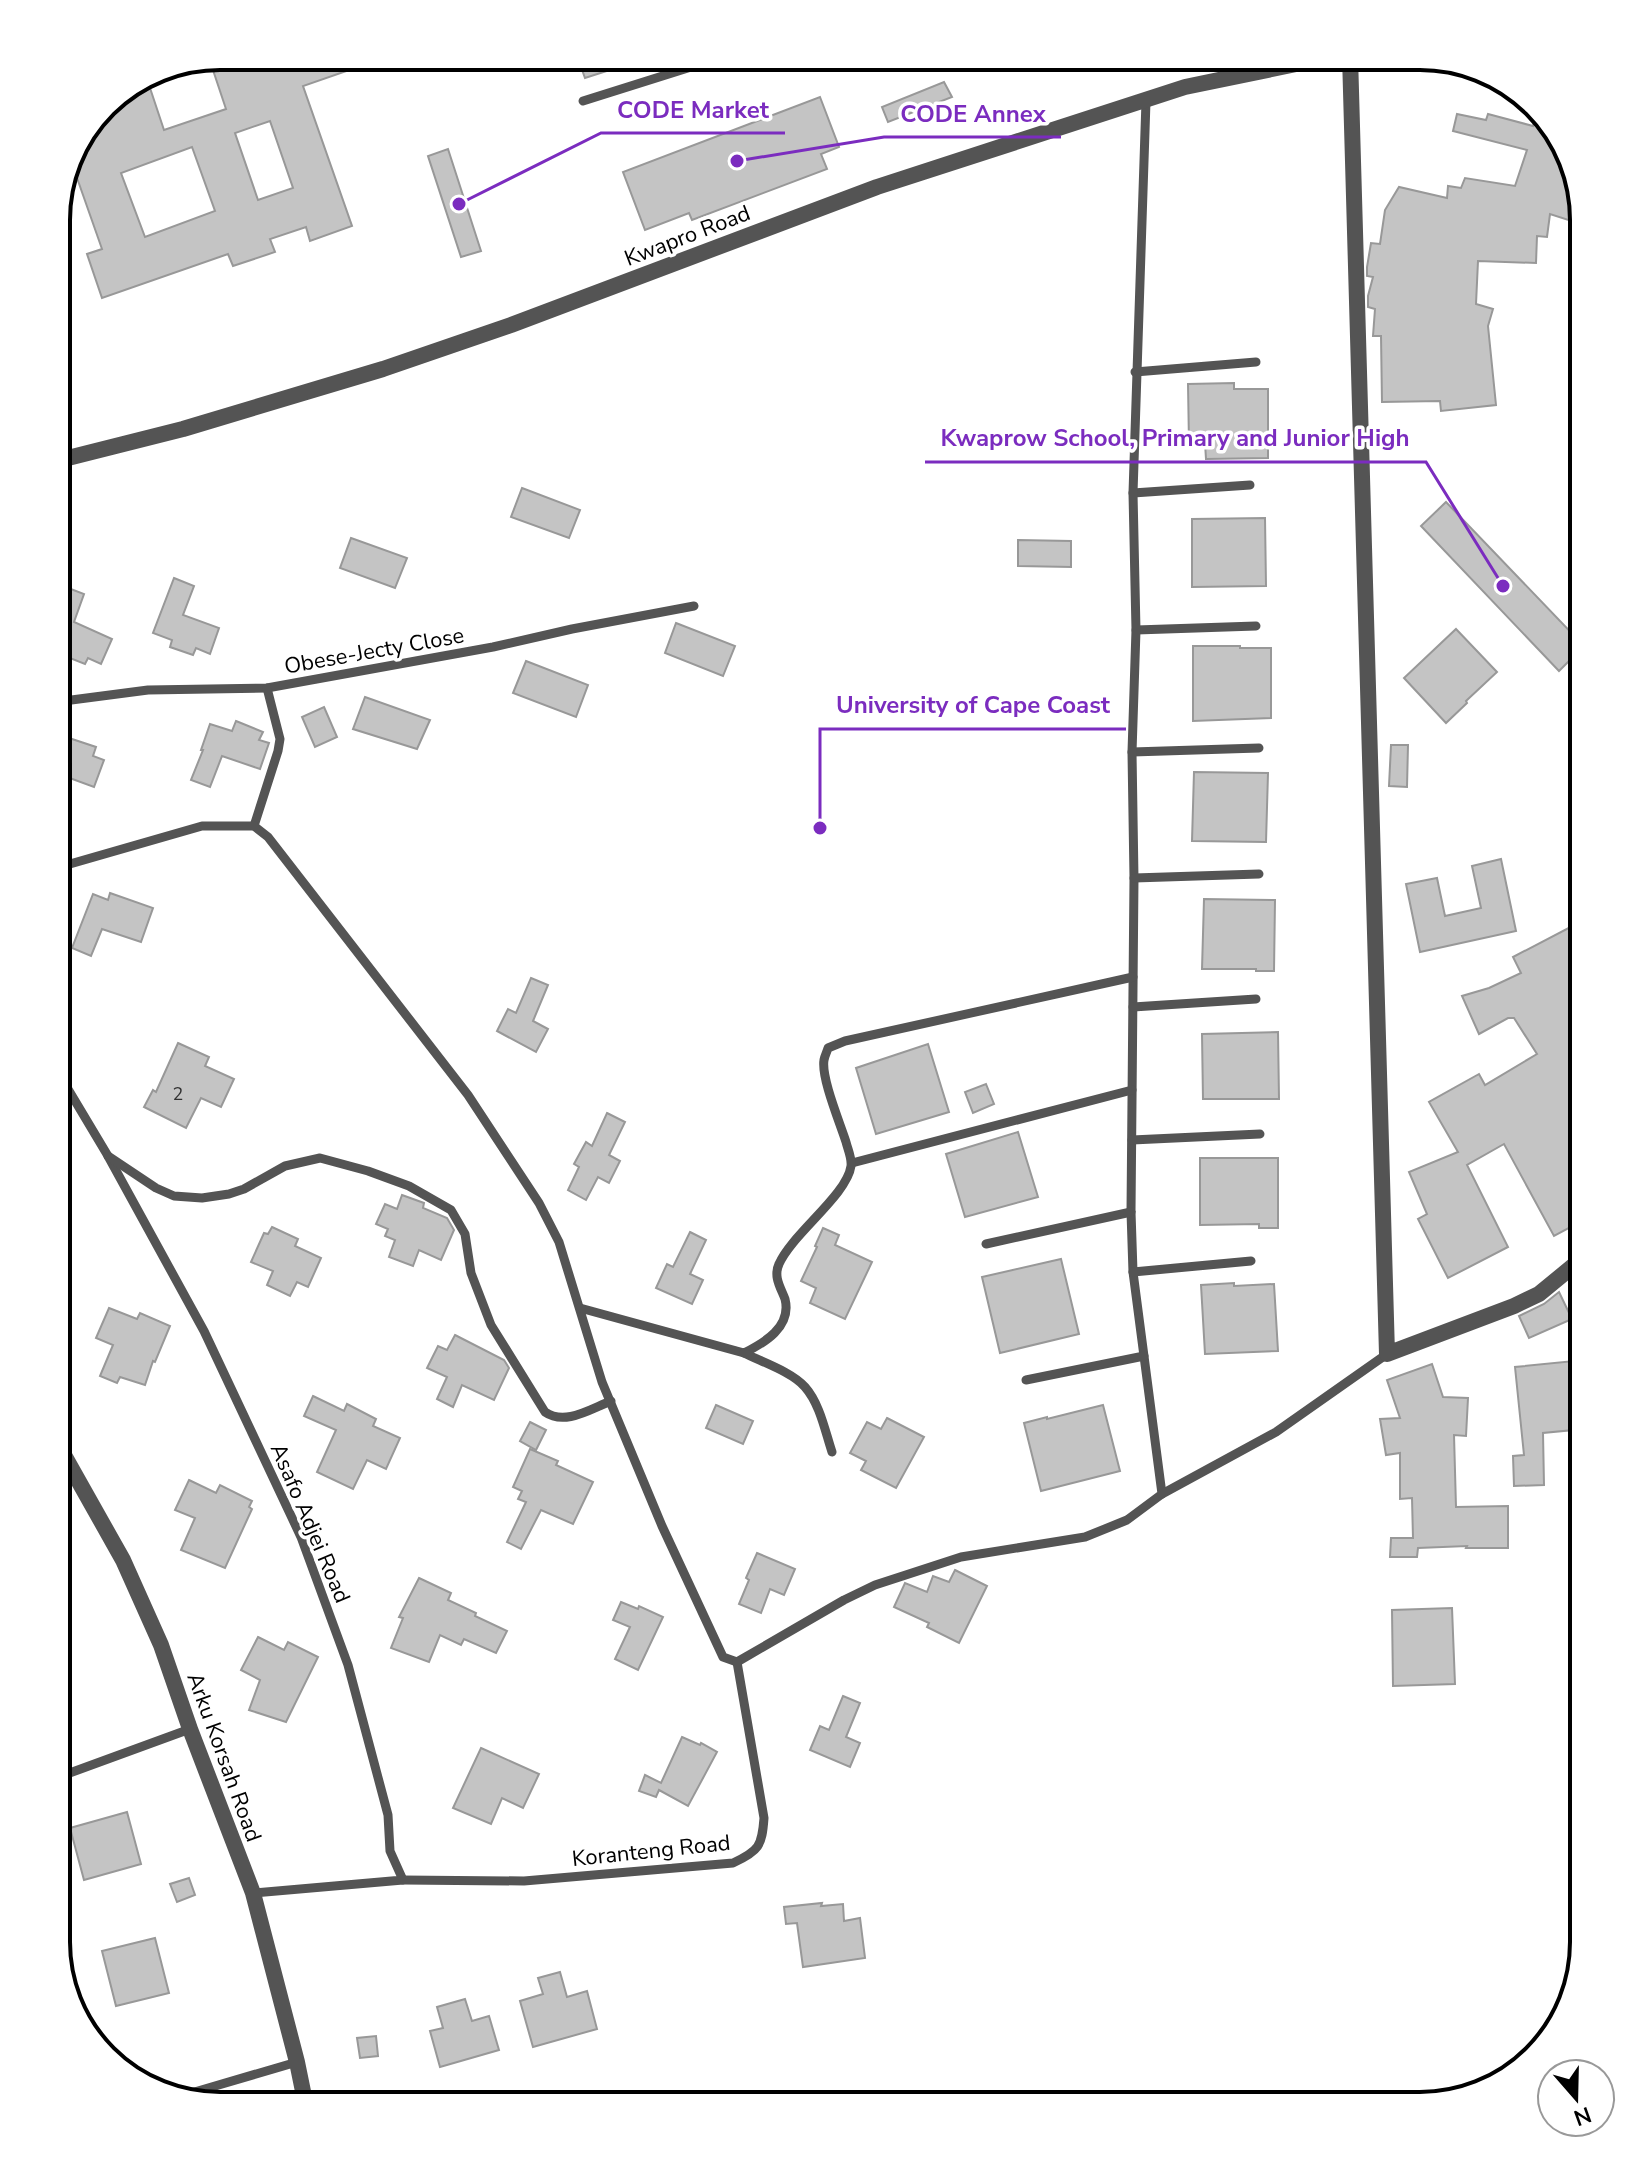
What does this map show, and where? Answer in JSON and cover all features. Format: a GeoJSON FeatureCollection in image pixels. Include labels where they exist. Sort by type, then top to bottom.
{"type":"FeatureCollection","features":[{"type":"Feature","properties":{"kind":"street","name":"Kwapro Road"},"geometry":{"type":"LineString","coordinates":[[70,457],[183,429],[383,369],[511,325],[877,187],[1185,87],[1267,70]]}},
{"type":"Feature","properties":{"kind":"street"},"geometry":{"type":"LineString","coordinates":[[1350,70],[1387,1354],[1514,1306],[1552,1285],[1570,1269]]}},
{"type":"Feature","properties":{"kind":"street","name":"Arku Korsah Road"},"geometry":{"type":"LineString","coordinates":[[70,1466],[123,1560],[161,1645],[253,1893],[303,2092]]}},
{"type":"Feature","properties":{"kind":"lane"},"geometry":{"type":"LineString","coordinates":[[583,101],[682,70]]}},
{"type":"Feature","properties":{"kind":"lane"},"geometry":{"type":"LineString","coordinates":[[1146,101],[1133,493],[1136,630],[1132,752],[1131,1212],[1133,1272],[1162,1494]]}},
{"type":"Feature","properties":{"kind":"lane"},"geometry":{"type":"LineString","coordinates":[[1135,372],[1256,362]]}},
{"type":"Feature","properties":{"kind":"lane"},"geometry":{"type":"LineString","coordinates":[[1133,493],[1250,485]]}},
{"type":"Feature","properties":{"kind":"lane","name":"Obese-Jecty Close"},"geometry":{"type":"LineString","coordinates":[[70,700],[148,690],[267,688],[694,606]]}},
{"type":"Feature","properties":{"kind":"lane"},"geometry":{"type":"LineString","coordinates":[[1136,630],[1256,626]]}},
{"type":"Feature","properties":{"kind":"lane"},"geometry":{"type":"LineString","coordinates":[[254,826],[280,739],[267,688]]}},
{"type":"Feature","properties":{"kind":"lane"},"geometry":{"type":"LineString","coordinates":[[1132,752],[1259,748]]}},
{"type":"Feature","properties":{"kind":"lane"},"geometry":{"type":"LineString","coordinates":[[70,864],[202,826],[254,826],[268,837],[468,1095],[539,1203],[559,1242],[602,1382],[662,1526],[723,1657],[737,1662],[875,1585],[961,1557],[1085,1537],[1127,1520],[1162,1494],[1276,1432],[1387,1354]]}},
{"type":"Feature","properties":{"kind":"lane"},"geometry":{"type":"LineString","coordinates":[[1134,878],[1259,874]]}},
{"type":"Feature","properties":{"kind":"lane"},"geometry":{"type":"LineString","coordinates":[[744,1353],[775,1334],[782,1322],[786,1309],[777,1281],[777,1267],[787,1250],[846,1182],[852,1163],[826,1078],[823,1061],[828,1048],[845,1041],[1133,977]]}},
{"type":"Feature","properties":{"kind":"lane"},"geometry":{"type":"LineString","coordinates":[[1133,1007],[1256,999]]}},
{"type":"Feature","properties":{"kind":"lane"},"geometry":{"type":"LineString","coordinates":[[852,1163],[1132,1090]]}},
{"type":"Feature","properties":{"kind":"lane","name":"Asafo Adjei Road"},"geometry":{"type":"LineString","coordinates":[[70,1092],[204,1331],[301,1537],[348,1665],[388,1815],[390,1851],[403,1880]]}},
{"type":"Feature","properties":{"kind":"lane"},"geometry":{"type":"LineString","coordinates":[[1132,1140],[1260,1134]]}},
{"type":"Feature","properties":{"kind":"lane"},"geometry":{"type":"LineString","coordinates":[[108,1156],[156,1188],[174,1196],[202,1198],[229,1194],[285,1166],[320,1158],[409,1186],[451,1210],[457,1219],[465,1234],[471,1273],[491,1325],[545,1412],[563,1419],[611,1401]]}},
{"type":"Feature","properties":{"kind":"lane"},"geometry":{"type":"LineString","coordinates":[[986,1244],[1131,1212]]}},
{"type":"Feature","properties":{"kind":"lane"},"geometry":{"type":"LineString","coordinates":[[1133,1272],[1251,1261]]}},
{"type":"Feature","properties":{"kind":"lane"},"geometry":{"type":"LineString","coordinates":[[580,1308],[744,1353],[797,1379],[815,1402],[832,1452]]}},
{"type":"Feature","properties":{"kind":"lane"},"geometry":{"type":"LineString","coordinates":[[1026,1380],[1144,1356]]}},
{"type":"Feature","properties":{"kind":"lane","name":"Koranteng Road"},"geometry":{"type":"LineString","coordinates":[[403,1880],[524,1881],[733,1863],[750,1855],[763,1840],[764,1818],[737,1662]]}},
{"type":"Feature","properties":{"kind":"lane"},"geometry":{"type":"LineString","coordinates":[[70,1773],[190,1729]]}},
{"type":"Feature","properties":{"kind":"lane"},"geometry":{"type":"LineString","coordinates":[[253,1893],[403,1880]]}},
{"type":"Feature","properties":{"kind":"lane"},"geometry":{"type":"LineString","coordinates":[[199,2091],[297,2062]]}},
{"type":"Feature","properties":{"kind":"building"},"geometry":{"type":"Polygon","coordinates":[[[213,70],[349,70],[303,86],[352,226],[310,241],[306,227],[270,239],[275,252],[233,266],[228,254],[102,298],[87,254],[102,249],[77,176],[95,137],[121,107],[150,87],[164,130],[226,109],[213,70]],[[270,121],[235,133],[258,200],[293,188],[270,121]],[[192,147],[121,173],[145,237],[215,211],[192,147]]]}},
{"type":"Feature","properties":{"kind":"building"},"geometry":{"type":"Polygon","coordinates":[[[582,70],[610,70],[585,78],[582,70]]]}},
{"type":"Feature","properties":{"kind":"building"},"geometry":{"type":"Polygon","coordinates":[[[944,82],[952,97],[888,122],[882,107],[944,82]]]}},
{"type":"Feature","properties":{"kind":"building"},"geometry":{"type":"Polygon","coordinates":[[[820,97],[839,147],[821,154],[827,169],[692,220],[689,213],[645,230],[623,172],[820,97]]]}},
{"type":"Feature","properties":{"kind":"building"},"geometry":{"type":"Polygon","coordinates":[[[1457,114],[1486,120],[1488,114],[1533,126],[1535,123],[1559,163],[1569,200],[1570,220],[1550,214],[1547,237],[1537,236],[1536,263],[1478,261],[1476,304],[1493,309],[1488,326],[1496,405],[1441,411],[1440,401],[1382,402],[1381,336],[1373,336],[1375,309],[1368,307],[1368,296],[1373,277],[1367,276],[1367,267],[1371,243],[1380,244],[1385,210],[1399,187],[1447,198],[1448,186],[1461,188],[1465,178],[1515,186],[1527,150],[1453,131],[1457,114]]]}},
{"type":"Feature","properties":{"kind":"building"},"geometry":{"type":"Polygon","coordinates":[[[448,149],[481,251],[461,257],[428,156],[448,149]]]}},
{"type":"Feature","properties":{"kind":"building"},"geometry":{"type":"Polygon","coordinates":[[[1234,383],[1234,389],[1268,389],[1268,458],[1206,459],[1205,443],[1189,444],[1188,384],[1234,383]]]}},
{"type":"Feature","properties":{"kind":"building"},"geometry":{"type":"Polygon","coordinates":[[[522,488],[580,510],[569,538],[511,517],[522,488]]]}},
{"type":"Feature","properties":{"kind":"building"},"geometry":{"type":"Polygon","coordinates":[[[1446,502],[1570,631],[1570,660],[1559,671],[1421,526],[1446,502]]]}},
{"type":"Feature","properties":{"kind":"building"},"geometry":{"type":"Polygon","coordinates":[[[1265,518],[1266,586],[1192,587],[1192,519],[1265,518]]]}},
{"type":"Feature","properties":{"kind":"building"},"geometry":{"type":"Polygon","coordinates":[[[351,538],[407,558],[395,588],[340,568],[351,538]]]}},
{"type":"Feature","properties":{"kind":"building"},"geometry":{"type":"Polygon","coordinates":[[[1018,540],[1071,541],[1071,567],[1018,566],[1018,540]]]}},
{"type":"Feature","properties":{"kind":"building"},"geometry":{"type":"Polygon","coordinates":[[[174,578],[194,586],[183,615],[219,628],[210,654],[196,648],[193,655],[170,647],[172,640],[153,633],[174,578]]]}},
{"type":"Feature","properties":{"kind":"building"},"geometry":{"type":"Polygon","coordinates":[[[70,589],[84,594],[74,622],[112,639],[101,664],[88,658],[85,664],[70,658],[70,589]]]}},
{"type":"Feature","properties":{"kind":"building"},"geometry":{"type":"Polygon","coordinates":[[[676,623],[735,646],[723,676],[665,653],[676,623]]]}},
{"type":"Feature","properties":{"kind":"building"},"geometry":{"type":"Polygon","coordinates":[[[1456,629],[1497,672],[1446,723],[1404,678],[1456,629]]]}},
{"type":"Feature","properties":{"kind":"building"},"geometry":{"type":"Polygon","coordinates":[[[1193,646],[1271,648],[1271,718],[1193,721],[1193,646]]]}},
{"type":"Feature","properties":{"kind":"building"},"geometry":{"type":"Polygon","coordinates":[[[526,661],[588,685],[576,717],[513,693],[526,661]]]}},
{"type":"Feature","properties":{"kind":"building"},"geometry":{"type":"Polygon","coordinates":[[[365,697],[430,720],[417,749],[353,729],[365,697]]]}},
{"type":"Feature","properties":{"kind":"building"},"geometry":{"type":"Polygon","coordinates":[[[324,707],[337,737],[315,747],[302,717],[324,707]]]}},
{"type":"Feature","properties":{"kind":"building"},"geometry":{"type":"Polygon","coordinates":[[[236,721],[263,732],[259,740],[269,743],[260,769],[222,756],[210,787],[191,780],[210,724],[232,731],[236,721]]]}},
{"type":"Feature","properties":{"kind":"building"},"geometry":{"type":"Polygon","coordinates":[[[70,738],[96,747],[93,756],[104,760],[94,787],[70,778],[70,738]]]}},
{"type":"Feature","properties":{"kind":"building"},"geometry":{"type":"Polygon","coordinates":[[[1391,745],[1408,745],[1407,787],[1389,786],[1391,745]]]}},
{"type":"Feature","properties":{"kind":"building"},"geometry":{"type":"Polygon","coordinates":[[[1194,772],[1268,773],[1266,842],[1192,841],[1194,772]]]}},
{"type":"Feature","properties":{"kind":"building"},"geometry":{"type":"Polygon","coordinates":[[[1501,859],[1516,931],[1420,952],[1406,884],[1437,878],[1445,916],[1481,908],[1472,866],[1501,859]]]}},
{"type":"Feature","properties":{"kind":"building"},"geometry":{"type":"Polygon","coordinates":[[[110,893],[153,908],[141,942],[102,929],[91,956],[72,948],[93,894],[108,900],[110,893]]]}},
{"type":"Feature","properties":{"kind":"building"},"geometry":{"type":"Polygon","coordinates":[[[1204,899],[1275,900],[1274,971],[1202,969],[1204,899]]]}},
{"type":"Feature","properties":{"kind":"building"},"geometry":{"type":"Polygon","coordinates":[[[1570,927],[1570,1227],[1554,1236],[1504,1144],[1467,1165],[1508,1247],[1448,1278],[1418,1219],[1427,1214],[1409,1172],[1458,1152],[1429,1102],[1479,1074],[1485,1085],[1537,1054],[1514,1018],[1508,1018],[1479,1034],[1462,996],[1521,973],[1513,957],[1570,927]]]}},
{"type":"Feature","properties":{"kind":"building"},"geometry":{"type":"Polygon","coordinates":[[[531,978],[548,985],[533,1021],[548,1029],[536,1052],[497,1031],[508,1009],[516,1013],[531,978]]]}},
{"type":"Feature","properties":{"kind":"building"},"geometry":{"type":"Polygon","coordinates":[[[1278,1032],[1279,1099],[1203,1099],[1202,1034],[1278,1032]]]}},
{"type":"Feature","properties":{"kind":"building"},"geometry":{"type":"Polygon","coordinates":[[[178,1043],[209,1057],[205,1066],[234,1079],[221,1107],[201,1098],[186,1128],[144,1107],[153,1090],[156,1092],[178,1043]]]}},
{"type":"Feature","properties":{"kind":"building"},"geometry":{"type":"Polygon","coordinates":[[[928,1044],[949,1112],[876,1134],[856,1068],[928,1044]]]}},
{"type":"Feature","properties":{"kind":"building"},"geometry":{"type":"Polygon","coordinates":[[[986,1084],[994,1104],[973,1113],[965,1092],[986,1084]]]}},
{"type":"Feature","properties":{"kind":"building"},"geometry":{"type":"Polygon","coordinates":[[[607,1113],[625,1122],[609,1155],[620,1161],[609,1183],[598,1177],[586,1200],[568,1190],[579,1167],[574,1164],[586,1142],[592,1146],[607,1113]]]}},
{"type":"Feature","properties":{"kind":"building"},"geometry":{"type":"Polygon","coordinates":[[[1018,1132],[1038,1197],[965,1217],[946,1154],[1018,1132]]]}},
{"type":"Feature","properties":{"kind":"building"},"geometry":{"type":"Polygon","coordinates":[[[1200,1158],[1278,1158],[1278,1228],[1259,1228],[1259,1224],[1200,1225],[1200,1158]]]}},
{"type":"Feature","properties":{"kind":"building"},"geometry":{"type":"Polygon","coordinates":[[[402,1195],[424,1203],[423,1208],[447,1218],[454,1230],[441,1260],[419,1250],[413,1266],[389,1257],[395,1240],[385,1236],[388,1229],[376,1224],[385,1204],[397,1209],[402,1195]]]}},
{"type":"Feature","properties":{"kind":"building"},"geometry":{"type":"Polygon","coordinates":[[[272,1227],[298,1239],[295,1246],[321,1258],[308,1287],[297,1282],[290,1296],[267,1285],[273,1271],[251,1262],[264,1233],[268,1234],[272,1227]]]}},
{"type":"Feature","properties":{"kind":"building"},"geometry":{"type":"Polygon","coordinates":[[[823,1228],[839,1235],[835,1245],[872,1262],[845,1319],[810,1303],[816,1288],[801,1281],[823,1228]]]}},
{"type":"Feature","properties":{"kind":"building"},"geometry":{"type":"Polygon","coordinates":[[[690,1232],[706,1240],[690,1274],[703,1280],[692,1304],[656,1288],[667,1264],[673,1267],[690,1232]]]}},
{"type":"Feature","properties":{"kind":"building"},"geometry":{"type":"Polygon","coordinates":[[[1061,1259],[1079,1334],[1000,1353],[982,1277],[1061,1259]]]}},
{"type":"Feature","properties":{"kind":"building"},"geometry":{"type":"Polygon","coordinates":[[[1234,1283],[1234,1286],[1274,1284],[1278,1351],[1205,1354],[1201,1285],[1234,1283]]]}},
{"type":"Feature","properties":{"kind":"building"},"geometry":{"type":"Polygon","coordinates":[[[1559,1292],[1570,1320],[1529,1338],[1519,1316],[1544,1304],[1559,1292]]]}},
{"type":"Feature","properties":{"kind":"building"},"geometry":{"type":"Polygon","coordinates":[[[109,1308],[137,1319],[140,1313],[170,1326],[145,1385],[120,1377],[117,1383],[100,1376],[113,1345],[96,1338],[109,1308]]]}},
{"type":"Feature","properties":{"kind":"building"},"geometry":{"type":"Polygon","coordinates":[[[455,1335],[504,1360],[509,1368],[494,1400],[462,1385],[453,1407],[437,1399],[447,1377],[427,1368],[438,1346],[447,1350],[455,1335]]]}},
{"type":"Feature","properties":{"kind":"building"},"geometry":{"type":"Polygon","coordinates":[[[1570,1361],[1570,1430],[1543,1433],[1544,1485],[1514,1486],[1513,1456],[1524,1455],[1515,1367],[1570,1361]]]}},
{"type":"Feature","properties":{"kind":"building"},"geometry":{"type":"Polygon","coordinates":[[[1432,1364],[1443,1397],[1468,1398],[1466,1436],[1454,1435],[1456,1507],[1508,1506],[1508,1548],[1418,1548],[1417,1557],[1390,1557],[1391,1538],[1413,1538],[1412,1498],[1400,1499],[1400,1453],[1386,1455],[1380,1419],[1400,1418],[1387,1380],[1432,1364]]]}},
{"type":"Feature","properties":{"kind":"building"},"geometry":{"type":"Polygon","coordinates":[[[313,1396],[344,1411],[347,1404],[376,1419],[373,1426],[400,1438],[386,1469],[367,1460],[353,1489],[317,1472],[336,1430],[304,1416],[313,1396]]]}},
{"type":"Feature","properties":{"kind":"building"},"geometry":{"type":"Polygon","coordinates":[[[716,1405],[753,1421],[743,1444],[706,1428],[716,1405]]]}},
{"type":"Feature","properties":{"kind":"building"},"geometry":{"type":"Polygon","coordinates":[[[1103,1405],[1120,1471],[1041,1491],[1024,1423],[1103,1405]]]}},
{"type":"Feature","properties":{"kind":"building"},"geometry":{"type":"Polygon","coordinates":[[[887,1418],[924,1437],[896,1488],[861,1470],[866,1461],[850,1453],[867,1422],[881,1429],[887,1418]]]}},
{"type":"Feature","properties":{"kind":"building"},"geometry":{"type":"Polygon","coordinates":[[[530,1422],[546,1430],[536,1450],[520,1441],[530,1422]]]}},
{"type":"Feature","properties":{"kind":"building"},"geometry":{"type":"Polygon","coordinates":[[[530,1449],[593,1482],[573,1524],[541,1510],[521,1549],[507,1542],[526,1502],[518,1499],[522,1491],[513,1487],[530,1449]]]}},
{"type":"Feature","properties":{"kind":"building"},"geometry":{"type":"Polygon","coordinates":[[[189,1480],[216,1493],[220,1485],[252,1501],[249,1507],[252,1509],[225,1568],[181,1550],[195,1518],[175,1510],[189,1480]]]}},
{"type":"Feature","properties":{"kind":"building"},"geometry":{"type":"Polygon","coordinates":[[[757,1553],[795,1569],[784,1595],[770,1589],[761,1613],[739,1604],[757,1553]]]}},
{"type":"Feature","properties":{"kind":"building"},"geometry":{"type":"Polygon","coordinates":[[[955,1570],[987,1586],[959,1643],[927,1627],[929,1623],[894,1607],[905,1583],[927,1592],[933,1576],[949,1582],[955,1570]]]}},
{"type":"Feature","properties":{"kind":"building"},"geometry":{"type":"Polygon","coordinates":[[[419,1578],[451,1593],[448,1600],[507,1631],[496,1653],[464,1639],[461,1645],[440,1635],[429,1662],[391,1648],[403,1618],[399,1617],[419,1578]]]}},
{"type":"Feature","properties":{"kind":"building"},"geometry":{"type":"Polygon","coordinates":[[[621,1602],[663,1617],[638,1670],[615,1659],[630,1627],[613,1620],[621,1602]]]}},
{"type":"Feature","properties":{"kind":"building"},"geometry":{"type":"Polygon","coordinates":[[[1452,1608],[1455,1684],[1393,1686],[1392,1610],[1452,1608]]]}},
{"type":"Feature","properties":{"kind":"building"},"geometry":{"type":"Polygon","coordinates":[[[258,1637],[284,1650],[288,1642],[318,1657],[286,1722],[249,1710],[260,1680],[241,1670],[258,1637]]]}},
{"type":"Feature","properties":{"kind":"building"},"geometry":{"type":"Polygon","coordinates":[[[843,1696],[860,1703],[846,1737],[860,1743],[850,1767],[810,1750],[820,1726],[829,1730],[843,1696]]]}},
{"type":"Feature","properties":{"kind":"building"},"geometry":{"type":"Polygon","coordinates":[[[682,1737],[717,1752],[688,1806],[659,1790],[656,1797],[639,1791],[645,1775],[661,1783],[682,1737]]]}},
{"type":"Feature","properties":{"kind":"building"},"geometry":{"type":"Polygon","coordinates":[[[481,1748],[539,1774],[523,1808],[502,1798],[491,1824],[453,1808],[481,1748]]]}},
{"type":"Feature","properties":{"kind":"building"},"geometry":{"type":"Polygon","coordinates":[[[127,1812],[141,1864],[84,1880],[70,1828],[127,1812]]]}},
{"type":"Feature","properties":{"kind":"building"},"geometry":{"type":"Polygon","coordinates":[[[189,1878],[195,1895],[177,1902],[170,1884],[189,1878]]]}},
{"type":"Feature","properties":{"kind":"building"},"geometry":{"type":"Polygon","coordinates":[[[822,1903],[821,1906],[843,1904],[844,1921],[860,1918],[865,1958],[803,1967],[797,1923],[786,1924],[784,1907],[822,1903]]]}},
{"type":"Feature","properties":{"kind":"building"},"geometry":{"type":"Polygon","coordinates":[[[155,1938],[169,1993],[116,2006],[102,1951],[155,1938]]]}},
{"type":"Feature","properties":{"kind":"building"},"geometry":{"type":"Polygon","coordinates":[[[560,1972],[567,1997],[587,1991],[597,2029],[533,2047],[520,2001],[543,1994],[538,1978],[560,1972]]]}},
{"type":"Feature","properties":{"kind":"building"},"geometry":{"type":"Polygon","coordinates":[[[465,1999],[472,2021],[489,2016],[499,2050],[440,2067],[430,2031],[443,2028],[437,2007],[465,1999]]]}},
{"type":"Feature","properties":{"kind":"building"},"geometry":{"type":"Polygon","coordinates":[[[376,2036],[378,2056],[360,2058],[357,2038],[376,2036]]]}},
{"type":"Feature","properties":{"kind":"place","name":"CODE Annex"},"geometry":{"type":"Point","coordinates":[737,161]}},
{"type":"Feature","properties":{"kind":"place","name":"CODE Market"},"geometry":{"type":"Point","coordinates":[459,204]}},
{"type":"Feature","properties":{"kind":"place","name":"Kwaprow School, Primary and Junior High"},"geometry":{"type":"Point","coordinates":[1503,586]}},
{"type":"Feature","properties":{"kind":"place","name":"University of Cape Coast"},"geometry":{"type":"Point","coordinates":[820,828]}}]}
